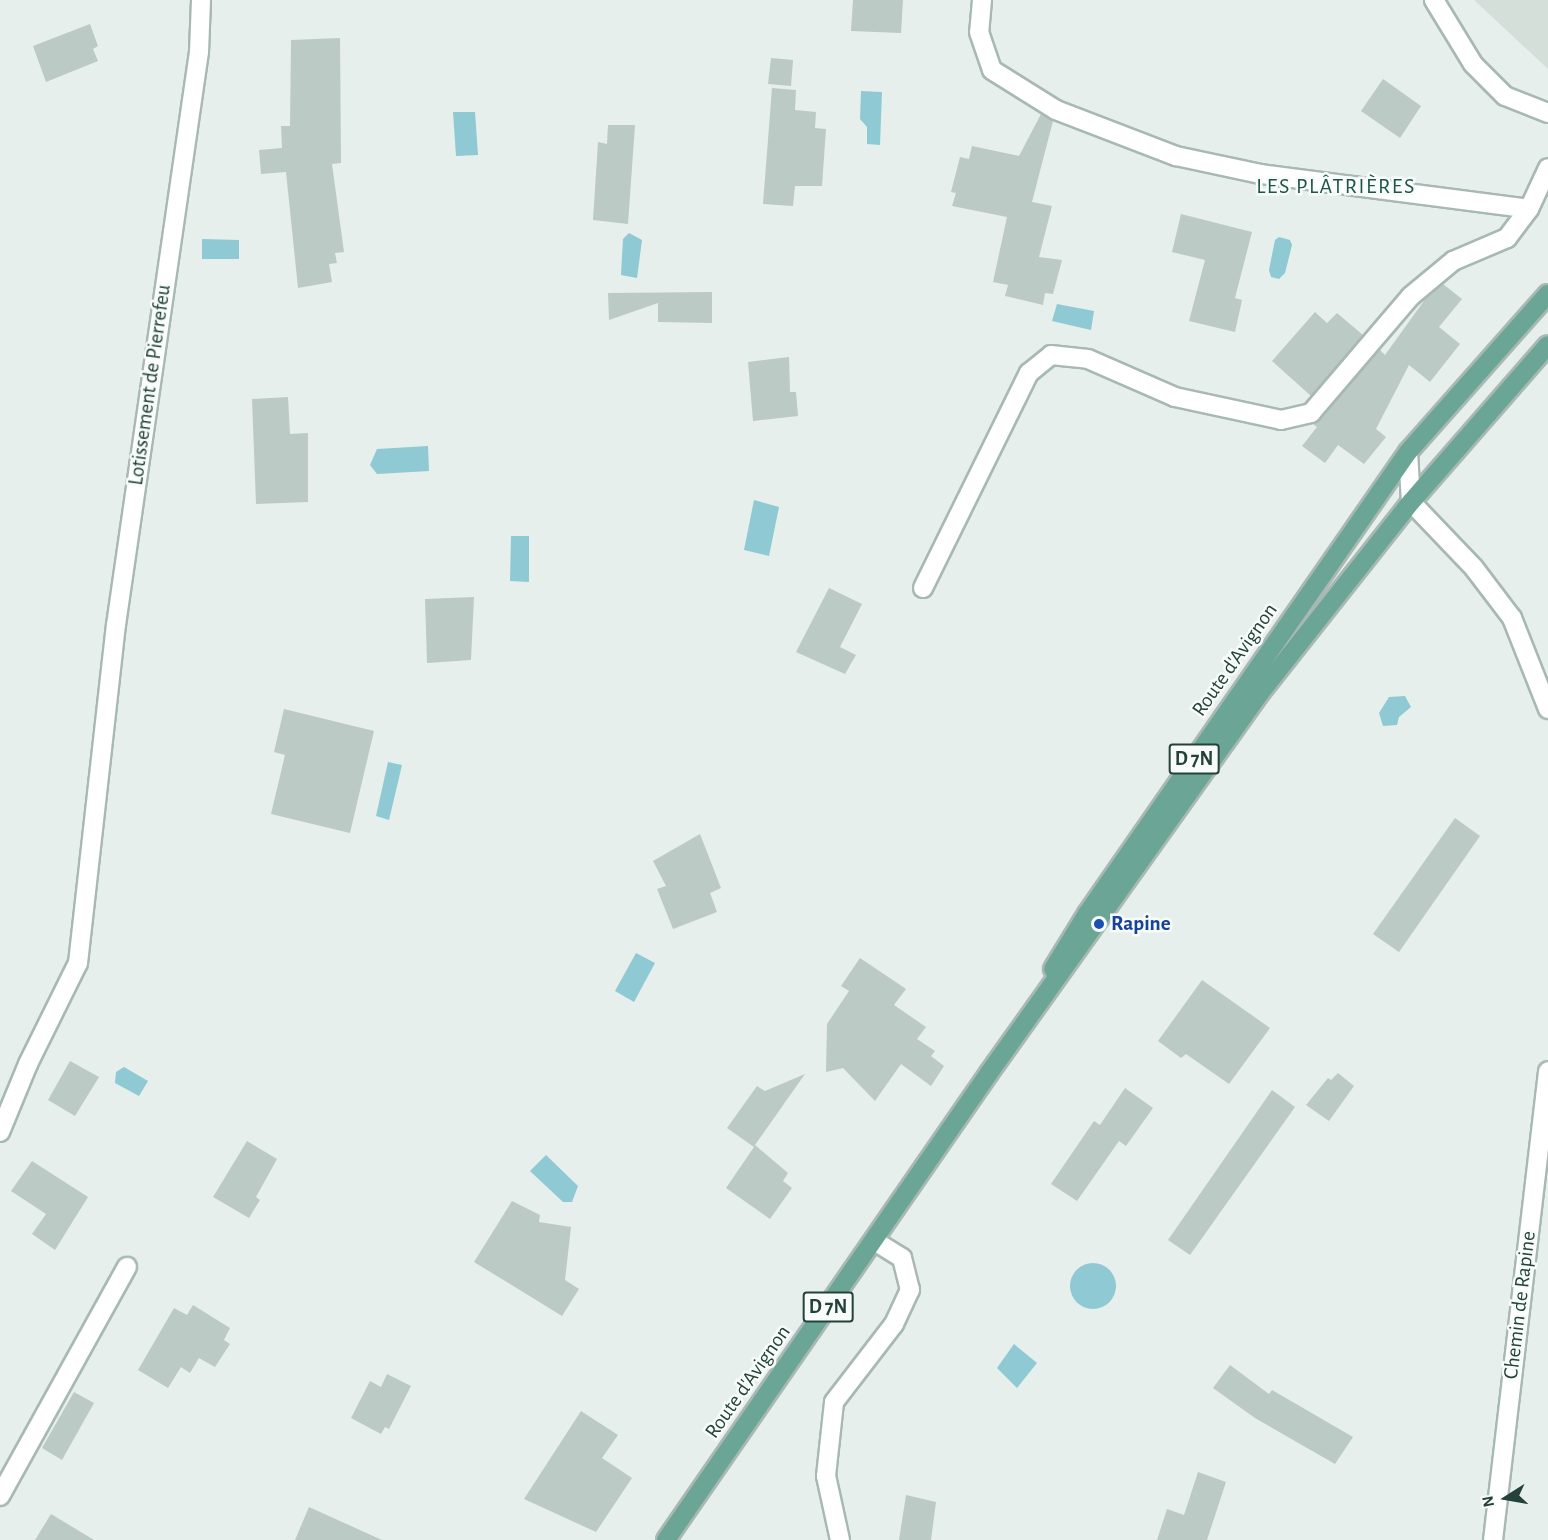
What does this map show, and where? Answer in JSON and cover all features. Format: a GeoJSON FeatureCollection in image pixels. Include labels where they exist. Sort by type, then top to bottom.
{"type":"FeatureCollection","features":[{"type":"Feature","properties":{"kind":"main road","name":"Route d'Avignon"},"geometry":{"type":"LineString","coordinates":[[989,1073],[1087,914],[1408,452],[1548,294]]}},
{"type":"Feature","properties":{"kind":"main road","name":"Route d'Avignon"},"geometry":{"type":"LineString","coordinates":[[666,1540],[989,1073],[1260,693],[1411,502],[1548,345]]}},
{"type":"Feature","properties":{"kind":"street","name":"Lotissement de Pierrefeu"},"geometry":{"type":"LineString","coordinates":[[0,1132],[28,1064],[78,963],[99,771],[146,403],[199,52],[201,0]]}},
{"type":"Feature","properties":{"kind":"street"},"geometry":{"type":"LineString","coordinates":[[982,0],[979,32],[992,70],[1056,110],[1176,156],[1261,174],[1529,209]]}},
{"type":"Feature","properties":{"kind":"street"},"geometry":{"type":"LineString","coordinates":[[1434,0],[1473,64],[1505,96],[1548,113]]}},
{"type":"Feature","properties":{"kind":"street"},"geometry":{"type":"LineString","coordinates":[[923,588],[1029,373],[1051,356],[1088,359],[1174,397],[1281,420],[1311,413],[1411,296],[1453,261],[1507,238],[1529,209],[1548,168]]}},
{"type":"Feature","properties":{"kind":"street"},"geometry":{"type":"LineString","coordinates":[[1408,452],[1411,502],[1474,568],[1512,618],[1548,709]]}},
{"type":"Feature","properties":{"kind":"street","name":"Chemin de Rapine"},"geometry":{"type":"LineString","coordinates":[[1493,1540],[1548,1071]]}},
{"type":"Feature","properties":{"kind":"street"},"geometry":{"type":"LineString","coordinates":[[840,1540],[826,1476],[834,1402],[894,1324],[910,1290],[902,1258],[875,1240]]}},
{"type":"Feature","properties":{"kind":"street"},"geometry":{"type":"LineString","coordinates":[[0,1496],[127,1267]]}},
{"type":"Feature","properties":{"kind":"shaded area"},"geometry":{"type":"Polygon","coordinates":[[[1474,0],[1548,0],[1548,69],[1474,0]]]}},
{"type":"Feature","properties":{"kind":"water"},"geometry":{"type":"Polygon","coordinates":[[[861,91],[882,92],[880,145],[867,144],[867,127],[860,119],[861,91]]]}},
{"type":"Feature","properties":{"kind":"water"},"geometry":{"type":"Polygon","coordinates":[[[453,112],[475,112],[478,155],[456,156],[453,112]]]}},
{"type":"Feature","properties":{"kind":"water"},"geometry":{"type":"Polygon","coordinates":[[[629,233],[642,240],[637,278],[621,275],[623,239],[629,233]]]}},
{"type":"Feature","properties":{"kind":"water"},"geometry":{"type":"Polygon","coordinates":[[[1279,237],[1290,240],[1292,245],[1285,273],[1279,279],[1271,277],[1269,270],[1275,240],[1279,237]]]}},
{"type":"Feature","properties":{"kind":"water"},"geometry":{"type":"Polygon","coordinates":[[[202,239],[239,240],[239,259],[202,259],[202,239]]]}},
{"type":"Feature","properties":{"kind":"water"},"geometry":{"type":"Polygon","coordinates":[[[1057,304],[1094,311],[1091,330],[1052,321],[1057,304]]]}},
{"type":"Feature","properties":{"kind":"water"},"geometry":{"type":"Polygon","coordinates":[[[428,446],[429,471],[377,474],[370,465],[377,449],[428,446]]]}},
{"type":"Feature","properties":{"kind":"water"},"geometry":{"type":"Polygon","coordinates":[[[754,500],[779,507],[769,556],[744,550],[754,500]]]}},
{"type":"Feature","properties":{"kind":"water"},"geometry":{"type":"Polygon","coordinates":[[[511,536],[529,536],[529,582],[510,581],[511,536]]]}},
{"type":"Feature","properties":{"kind":"water"},"geometry":{"type":"Polygon","coordinates":[[[1405,696],[1411,707],[1399,717],[1397,725],[1383,726],[1379,713],[1389,697],[1405,696]]]}},
{"type":"Feature","properties":{"kind":"water"},"geometry":{"type":"Polygon","coordinates":[[[388,762],[402,765],[389,820],[376,816],[388,762]]]}},
{"type":"Feature","properties":{"kind":"water"},"geometry":{"type":"Polygon","coordinates":[[[636,953],[655,963],[634,1002],[615,991],[636,953]]]}},
{"type":"Feature","properties":{"kind":"water"},"geometry":{"type":"Polygon","coordinates":[[[124,1067],[148,1081],[139,1096],[115,1083],[116,1072],[124,1067]]]}},
{"type":"Feature","properties":{"kind":"water"},"geometry":{"type":"Polygon","coordinates":[[[546,1155],[578,1186],[572,1202],[563,1202],[530,1171],[546,1155]]]}},
{"type":"Feature","properties":{"kind":"water"},"geometry":{"type":"Polygon","coordinates":[[[1093,1263],[1109,1270],[1116,1286],[1109,1302],[1093,1309],[1077,1302],[1070,1286],[1077,1270],[1093,1263]]]}},
{"type":"Feature","properties":{"kind":"water"},"geometry":{"type":"Polygon","coordinates":[[[1014,1344],[1037,1363],[1017,1388],[997,1368],[1014,1344]]]}},
{"type":"Feature","properties":{"kind":"building"},"geometry":{"type":"Polygon","coordinates":[[[853,0],[903,0],[901,33],[851,31],[853,0]]]}},
{"type":"Feature","properties":{"kind":"building"},"geometry":{"type":"Polygon","coordinates":[[[90,24],[98,46],[93,49],[98,61],[46,82],[33,46],[90,24]]]}},
{"type":"Feature","properties":{"kind":"building"},"geometry":{"type":"Polygon","coordinates":[[[340,38],[341,163],[332,164],[344,252],[335,253],[337,263],[329,264],[332,282],[298,288],[286,172],[261,174],[259,150],[282,148],[281,126],[290,126],[291,40],[340,38]]]}},
{"type":"Feature","properties":{"kind":"building"},"geometry":{"type":"Polygon","coordinates":[[[771,58],[793,60],[791,86],[768,84],[771,58]]]}},
{"type":"Feature","properties":{"kind":"building"},"geometry":{"type":"Polygon","coordinates":[[[1383,79],[1421,106],[1400,138],[1361,111],[1383,79]]]}},
{"type":"Feature","properties":{"kind":"building"},"geometry":{"type":"Polygon","coordinates":[[[772,88],[796,90],[795,110],[816,112],[815,128],[826,129],[822,186],[795,186],[793,206],[763,204],[772,88]]]}},
{"type":"Feature","properties":{"kind":"building"},"geometry":{"type":"Polygon","coordinates":[[[1041,114],[1053,121],[1032,202],[1052,206],[1039,257],[1062,260],[1053,294],[1045,293],[1043,305],[1005,296],[1008,285],[993,282],[1007,217],[952,206],[956,193],[951,192],[960,157],[969,159],[972,146],[1019,156],[1041,114]]]}},
{"type":"Feature","properties":{"kind":"building"},"geometry":{"type":"Polygon","coordinates":[[[608,125],[635,125],[628,224],[593,220],[598,142],[607,144],[608,125]]]}},
{"type":"Feature","properties":{"kind":"building"},"geometry":{"type":"Polygon","coordinates":[[[1181,214],[1252,232],[1235,298],[1242,300],[1235,332],[1189,321],[1205,260],[1172,252],[1181,214]]]}},
{"type":"Feature","properties":{"kind":"building"},"geometry":{"type":"Polygon","coordinates":[[[1443,284],[1462,299],[1439,327],[1460,344],[1430,382],[1409,365],[1376,429],[1386,437],[1364,464],[1338,445],[1325,463],[1302,446],[1317,427],[1313,424],[1380,350],[1385,355],[1426,298],[1443,284]]]}},
{"type":"Feature","properties":{"kind":"building"},"geometry":{"type":"Polygon","coordinates":[[[712,292],[712,323],[658,322],[658,303],[609,320],[608,293],[712,292]]]}},
{"type":"Feature","properties":{"kind":"building"},"geometry":{"type":"Polygon","coordinates":[[[1315,312],[1327,323],[1337,313],[1363,335],[1311,396],[1272,361],[1315,312]]]}},
{"type":"Feature","properties":{"kind":"building"},"geometry":{"type":"Polygon","coordinates":[[[789,357],[790,392],[796,392],[798,416],[753,421],[748,362],[789,357]]]}},
{"type":"Feature","properties":{"kind":"building"},"geometry":{"type":"Polygon","coordinates":[[[288,397],[290,434],[308,433],[308,502],[256,504],[252,399],[288,397]]]}},
{"type":"Feature","properties":{"kind":"building"},"geometry":{"type":"Polygon","coordinates":[[[829,588],[862,604],[840,647],[856,655],[845,674],[796,652],[829,588]]]}},
{"type":"Feature","properties":{"kind":"building"},"geometry":{"type":"Polygon","coordinates":[[[474,597],[471,660],[427,663],[425,599],[474,597]]]}},
{"type":"Feature","properties":{"kind":"building"},"geometry":{"type":"Polygon","coordinates":[[[284,709],[374,731],[350,833],[271,814],[285,755],[274,752],[284,709]]]}},
{"type":"Feature","properties":{"kind":"building"},"geometry":{"type":"Polygon","coordinates":[[[1455,818],[1480,836],[1399,952],[1373,934],[1455,818]]]}},
{"type":"Feature","properties":{"kind":"building"},"geometry":{"type":"Polygon","coordinates":[[[700,834],[721,888],[710,893],[717,912],[673,929],[657,889],[666,886],[653,861],[700,834]]]}},
{"type":"Feature","properties":{"kind":"building"},"geometry":{"type":"Polygon","coordinates":[[[860,958],[906,989],[894,1005],[926,1027],[917,1039],[935,1051],[931,1056],[944,1066],[931,1086],[901,1064],[875,1101],[843,1068],[826,1072],[827,1024],[849,991],[841,986],[860,958]]]}},
{"type":"Feature","properties":{"kind":"building"},"geometry":{"type":"Polygon","coordinates":[[[1202,980],[1270,1028],[1229,1084],[1186,1054],[1181,1058],[1158,1041],[1202,980]]]}},
{"type":"Feature","properties":{"kind":"building"},"geometry":{"type":"Polygon","coordinates":[[[70,1061],[99,1077],[75,1116],[48,1100],[70,1061]]]}},
{"type":"Feature","properties":{"kind":"building"},"geometry":{"type":"Polygon","coordinates":[[[1338,1073],[1354,1086],[1329,1121],[1306,1105],[1328,1078],[1331,1080],[1338,1073]]]}},
{"type":"Feature","properties":{"kind":"building"},"geometry":{"type":"Polygon","coordinates":[[[805,1074],[755,1145],[788,1173],[783,1181],[792,1188],[770,1219],[726,1188],[754,1147],[727,1128],[757,1086],[765,1091],[805,1074]]]}},
{"type":"Feature","properties":{"kind":"building"},"geometry":{"type":"Polygon","coordinates":[[[1125,1088],[1153,1108],[1126,1146],[1119,1141],[1077,1201],[1051,1184],[1094,1121],[1100,1125],[1125,1088]]]}},
{"type":"Feature","properties":{"kind":"building"},"geometry":{"type":"Polygon","coordinates":[[[1272,1090],[1295,1107],[1190,1255],[1168,1240],[1272,1090]]]}},
{"type":"Feature","properties":{"kind":"building"},"geometry":{"type":"Polygon","coordinates":[[[247,1141],[277,1159],[256,1197],[260,1200],[249,1218],[213,1197],[247,1141]]]}},
{"type":"Feature","properties":{"kind":"building"},"geometry":{"type":"Polygon","coordinates":[[[32,1161],[88,1197],[55,1250],[32,1234],[46,1214],[11,1191],[32,1161]]]}},
{"type":"Feature","properties":{"kind":"building"},"geometry":{"type":"Polygon","coordinates":[[[512,1201],[540,1215],[539,1222],[571,1227],[565,1280],[579,1289],[562,1316],[474,1262],[512,1201]]]}},
{"type":"Feature","properties":{"kind":"building"},"geometry":{"type":"Polygon","coordinates":[[[193,1305],[230,1328],[224,1340],[230,1344],[215,1367],[199,1358],[190,1373],[181,1367],[168,1388],[138,1370],[174,1308],[187,1315],[193,1305]]]}},
{"type":"Feature","properties":{"kind":"building"},"geometry":{"type":"Polygon","coordinates":[[[1230,1365],[1269,1394],[1272,1390],[1353,1437],[1335,1464],[1255,1418],[1213,1388],[1230,1365]]]}},
{"type":"Feature","properties":{"kind":"building"},"geometry":{"type":"Polygon","coordinates":[[[387,1374],[411,1386],[389,1429],[385,1427],[381,1434],[351,1418],[370,1381],[381,1387],[387,1374]]]}},
{"type":"Feature","properties":{"kind":"building"},"geometry":{"type":"Polygon","coordinates":[[[74,1392],[94,1403],[62,1460],[42,1448],[74,1392]]]}},
{"type":"Feature","properties":{"kind":"building"},"geometry":{"type":"Polygon","coordinates":[[[581,1411],[618,1435],[602,1458],[632,1478],[596,1532],[524,1499],[581,1411]]]}},
{"type":"Feature","properties":{"kind":"building"},"geometry":{"type":"Polygon","coordinates":[[[1198,1472],[1226,1482],[1207,1540],[1157,1540],[1167,1509],[1184,1515],[1198,1472]]]}},
{"type":"Feature","properties":{"kind":"building"},"geometry":{"type":"Polygon","coordinates":[[[906,1495],[936,1502],[931,1540],[899,1540],[906,1495]]]}},
{"type":"Feature","properties":{"kind":"building"},"geometry":{"type":"Polygon","coordinates":[[[309,1507],[382,1540],[295,1540],[309,1507]]]}},
{"type":"Feature","properties":{"kind":"building"},"geometry":{"type":"Polygon","coordinates":[[[51,1514],[94,1540],[35,1540],[51,1514]]]}},
{"type":"Feature","properties":{"kind":"place","name":"Rapine"},"geometry":{"type":"Point","coordinates":[1099,924]}},
{"type":"Feature","properties":{"kind":"district","name":"LES PLÂTRIÈRES"},"geometry":{"type":"Point","coordinates":[1336,187]}}]}
